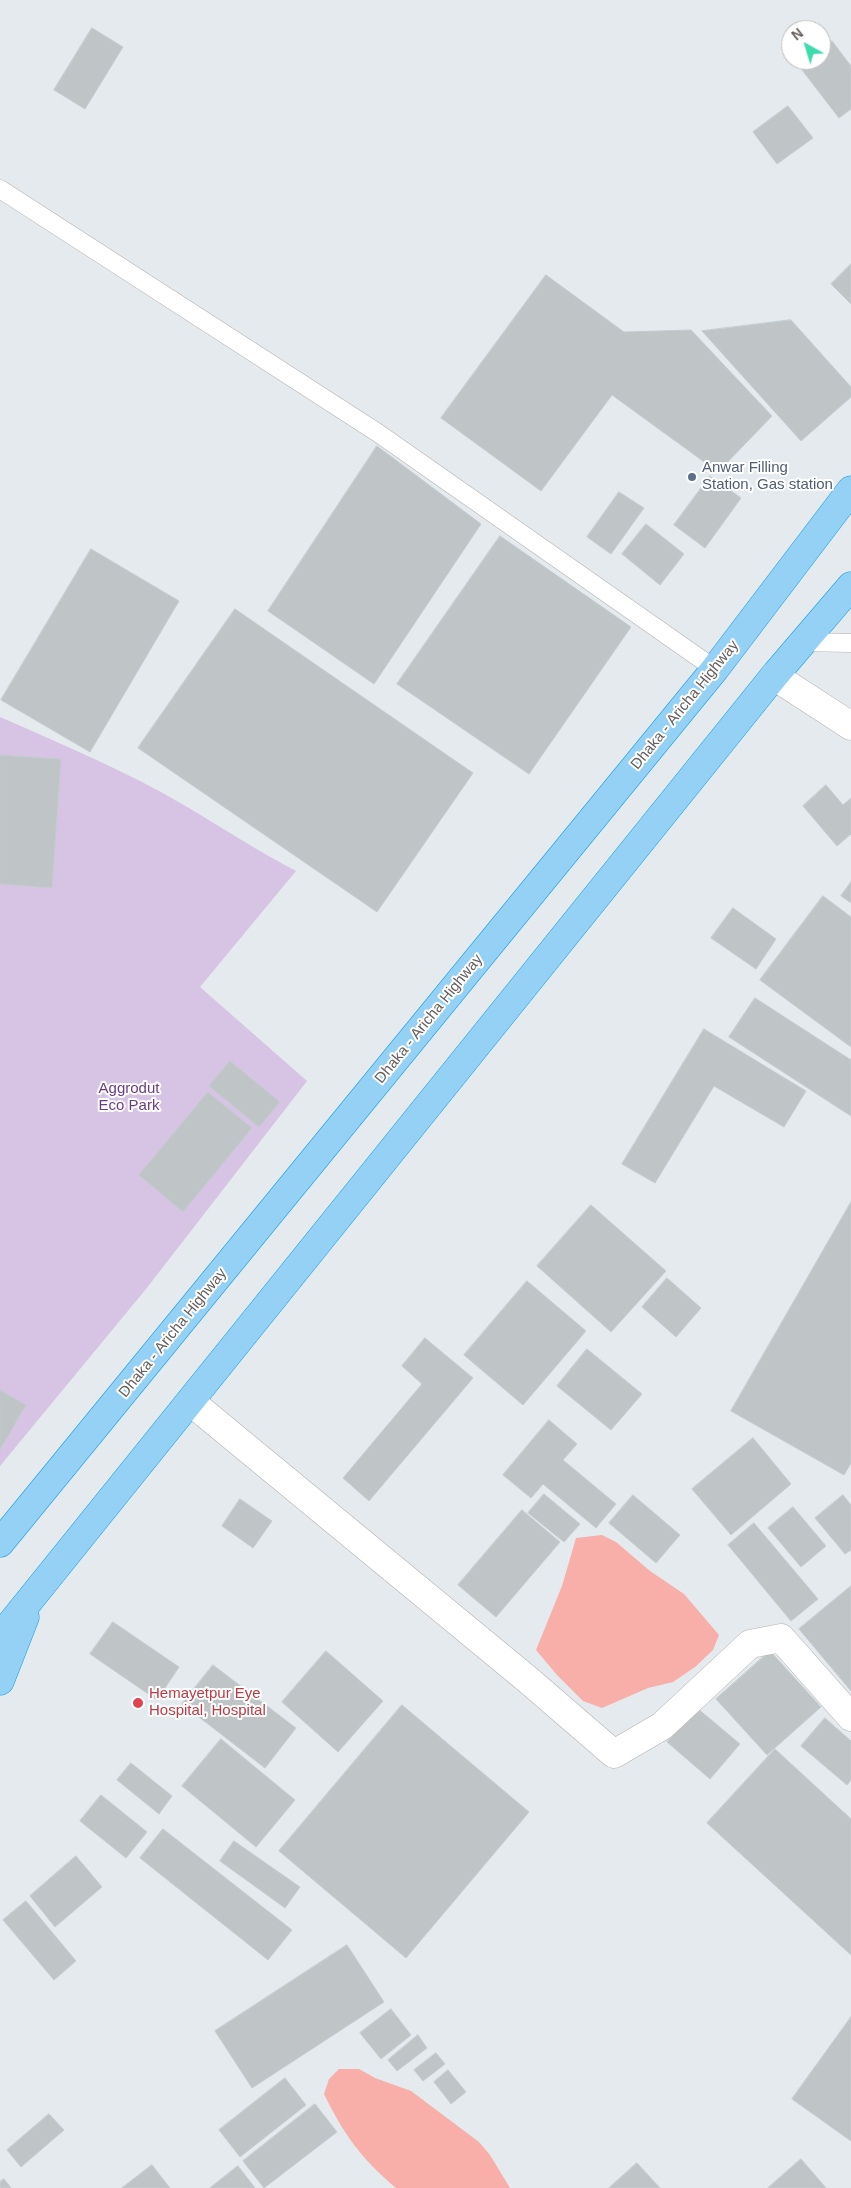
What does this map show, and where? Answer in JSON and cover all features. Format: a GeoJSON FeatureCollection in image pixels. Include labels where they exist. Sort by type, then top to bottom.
{"type":"FeatureCollection","features":[{"type":"Feature","properties":{"kind":"highway","name":"Dhaka - Aricha Highway"},"geometry":{"type":"LineString","coordinates":[[0,1543],[715,669],[851,490]]}},
{"type":"Feature","properties":{"kind":"highway"},"geometry":{"type":"LineString","coordinates":[[0,1637],[801,642],[851,586]]}},
{"type":"Feature","properties":{"kind":"highway"},"geometry":{"type":"LineString","coordinates":[[0,1681],[34,1595]]}},
{"type":"Feature","properties":{"kind":"street"},"geometry":{"type":"LineString","coordinates":[[774,676],[851,726]]}},
{"type":"Feature","properties":{"kind":"street"},"geometry":{"type":"LineString","coordinates":[[191,1402],[527,1679],[614,1754],[662,1726],[750,1644],[781,1638],[851,1717]]}},
{"type":"Feature","properties":{"kind":"lane"},"geometry":{"type":"LineString","coordinates":[[0,189],[378,433],[715,669]]}},
{"type":"Feature","properties":{"kind":"lane"},"geometry":{"type":"LineString","coordinates":[[801,642],[851,643]]}},
{"type":"Feature","properties":{"kind":"green space","name":"Aggrodut Eco Park"},"geometry":{"type":"Polygon","coordinates":[[[0,717],[138,780],[296,871],[200,987],[307,1081],[146,1289],[0,1466],[0,717]]]}},
{"type":"Feature","properties":{"kind":"shaded area"},"geometry":{"type":"Polygon","coordinates":[[[602,1535],[616,1542],[650,1571],[684,1594],[719,1635],[713,1650],[695,1667],[673,1682],[648,1688],[602,1708],[583,1701],[536,1650],[562,1586],[576,1538],[602,1535]]]}},
{"type":"Feature","properties":{"kind":"shaded area"},"geometry":{"type":"Polygon","coordinates":[[[339,2069],[359,2069],[375,2078],[411,2091],[479,2142],[490,2155],[510,2188],[396,2188],[354,2145],[324,2094],[329,2079],[339,2069]]]}},
{"type":"Feature","properties":{"kind":"building"},"geometry":{"type":"Polygon","coordinates":[[[92,28],[123,47],[85,109],[54,90],[92,28]]]}},
{"type":"Feature","properties":{"kind":"building"},"geometry":{"type":"Polygon","coordinates":[[[831,42],[851,66],[851,109],[839,118],[802,70],[831,70],[831,42]]]}},
{"type":"Feature","properties":{"kind":"building"},"geometry":{"type":"Polygon","coordinates":[[[788,106],[813,138],[777,164],[753,132],[788,106]]]}},
{"type":"Feature","properties":{"kind":"building"},"geometry":{"type":"Polygon","coordinates":[[[851,264],[851,304],[831,284],[851,264]]]}},
{"type":"Feature","properties":{"kind":"building"},"geometry":{"type":"Polygon","coordinates":[[[546,275],[624,332],[691,330],[772,416],[718,472],[612,395],[541,491],[441,418],[546,275]]]}},
{"type":"Feature","properties":{"kind":"building"},"geometry":{"type":"Polygon","coordinates":[[[791,320],[851,387],[851,397],[801,441],[702,331],[791,320]]]}},
{"type":"Feature","properties":{"kind":"building"},"geometry":{"type":"Polygon","coordinates":[[[377,446],[481,524],[374,684],[268,611],[377,446]]]}},
{"type":"Feature","properties":{"kind":"building"},"geometry":{"type":"Polygon","coordinates":[[[710,476],[741,498],[705,548],[674,525],[710,476]]]}},
{"type":"Feature","properties":{"kind":"building"},"geometry":{"type":"Polygon","coordinates":[[[619,492],[644,508],[611,554],[587,537],[619,492]]]}},
{"type":"Feature","properties":{"kind":"building"},"geometry":{"type":"Polygon","coordinates":[[[646,524],[684,554],[660,585],[622,554],[646,524]]]}},
{"type":"Feature","properties":{"kind":"building"},"geometry":{"type":"Polygon","coordinates":[[[500,536],[631,627],[529,774],[397,684],[500,536]]]}},
{"type":"Feature","properties":{"kind":"building"},"geometry":{"type":"Polygon","coordinates":[[[91,549],[179,601],[90,752],[1,700],[91,549]]]}},
{"type":"Feature","properties":{"kind":"building"},"geometry":{"type":"Polygon","coordinates":[[[235,609],[473,773],[377,912],[138,748],[235,609]]]}},
{"type":"Feature","properties":{"kind":"building"},"geometry":{"type":"Polygon","coordinates":[[[0,755],[61,759],[52,888],[0,884],[0,755]]]}},
{"type":"Feature","properties":{"kind":"building"},"geometry":{"type":"Polygon","coordinates":[[[826,785],[843,805],[851,798],[851,834],[837,846],[803,806],[826,785]]]}},
{"type":"Feature","properties":{"kind":"building"},"geometry":{"type":"Polygon","coordinates":[[[851,882],[851,903],[841,896],[851,882]]]}},
{"type":"Feature","properties":{"kind":"building"},"geometry":{"type":"Polygon","coordinates":[[[823,896],[851,917],[851,1047],[760,980],[823,896]]]}},
{"type":"Feature","properties":{"kind":"building"},"geometry":{"type":"Polygon","coordinates":[[[733,908],[776,939],[756,969],[711,938],[733,908]]]}},
{"type":"Feature","properties":{"kind":"building"},"geometry":{"type":"Polygon","coordinates":[[[755,998],[851,1060],[851,1116],[729,1037],[755,998]]]}},
{"type":"Feature","properties":{"kind":"building"},"geometry":{"type":"Polygon","coordinates":[[[704,1029],[806,1091],[784,1127],[714,1086],[655,1183],[622,1164],[704,1029]]]}},
{"type":"Feature","properties":{"kind":"building"},"geometry":{"type":"Polygon","coordinates":[[[230,1061],[280,1102],[259,1127],[209,1086],[230,1061]]]}},
{"type":"Feature","properties":{"kind":"building"},"geometry":{"type":"Polygon","coordinates":[[[208,1092],[252,1128],[183,1212],[139,1175],[208,1092]]]}},
{"type":"Feature","properties":{"kind":"building"},"geometry":{"type":"Polygon","coordinates":[[[851,1202],[851,1463],[844,1475],[731,1411],[851,1202]]]}},
{"type":"Feature","properties":{"kind":"building"},"geometry":{"type":"Polygon","coordinates":[[[591,1205],[666,1271],[611,1332],[537,1266],[591,1205]]]}},
{"type":"Feature","properties":{"kind":"building"},"geometry":{"type":"Polygon","coordinates":[[[667,1278],[701,1308],[676,1337],[642,1307],[667,1278]]]}},
{"type":"Feature","properties":{"kind":"building"},"geometry":{"type":"Polygon","coordinates":[[[527,1281],[586,1331],[523,1405],[464,1355],[527,1281]]]}},
{"type":"Feature","properties":{"kind":"building"},"geometry":{"type":"Polygon","coordinates":[[[425,1338],[473,1378],[369,1501],[343,1478],[422,1384],[402,1366],[425,1338]]]}},
{"type":"Feature","properties":{"kind":"building"},"geometry":{"type":"Polygon","coordinates":[[[587,1349],[642,1394],[611,1430],[557,1386],[587,1349]]]}},
{"type":"Feature","properties":{"kind":"building"},"geometry":{"type":"Polygon","coordinates":[[[0,1390],[26,1405],[0,1450],[0,1390]]]}},
{"type":"Feature","properties":{"kind":"building"},"geometry":{"type":"Polygon","coordinates":[[[549,1420],[577,1444],[563,1460],[616,1504],[596,1528],[543,1484],[531,1498],[503,1475],[549,1420]]]}},
{"type":"Feature","properties":{"kind":"building"},"geometry":{"type":"Polygon","coordinates":[[[753,1438],[791,1484],[731,1535],[692,1489],[753,1438]]]}},
{"type":"Feature","properties":{"kind":"building"},"geometry":{"type":"Polygon","coordinates":[[[544,1494],[580,1524],[564,1542],[528,1513],[544,1494]]]}},
{"type":"Feature","properties":{"kind":"building"},"geometry":{"type":"Polygon","coordinates":[[[633,1495],[680,1535],[656,1563],[609,1523],[633,1495]]]}},
{"type":"Feature","properties":{"kind":"building"},"geometry":{"type":"Polygon","coordinates":[[[843,1495],[851,1505],[851,1550],[845,1554],[815,1518],[843,1495]]]}},
{"type":"Feature","properties":{"kind":"building"},"geometry":{"type":"Polygon","coordinates":[[[240,1499],[272,1521],[253,1548],[222,1526],[240,1499]]]}},
{"type":"Feature","properties":{"kind":"building"},"geometry":{"type":"Polygon","coordinates":[[[793,1507],[826,1546],[801,1567],[768,1528],[793,1507]]]}},
{"type":"Feature","properties":{"kind":"building"},"geometry":{"type":"Polygon","coordinates":[[[522,1510],[560,1542],[496,1617],[458,1585],[522,1510]]]}},
{"type":"Feature","properties":{"kind":"building"},"geometry":{"type":"Polygon","coordinates":[[[754,1523],[818,1599],[791,1621],[728,1545],[754,1523]]]}},
{"type":"Feature","properties":{"kind":"building"},"geometry":{"type":"Polygon","coordinates":[[[851,1586],[851,1691],[799,1629],[851,1586]]]}},
{"type":"Feature","properties":{"kind":"building"},"geometry":{"type":"Polygon","coordinates":[[[113,1622],[179,1667],[157,1700],[90,1654],[113,1622]]]}},
{"type":"Feature","properties":{"kind":"building"},"geometry":{"type":"Polygon","coordinates":[[[326,1651],[383,1701],[338,1752],[282,1702],[326,1651]]]}},
{"type":"Feature","properties":{"kind":"building"},"geometry":{"type":"Polygon","coordinates":[[[770,1651],[821,1707],[767,1755],[716,1699],[770,1651]]]}},
{"type":"Feature","properties":{"kind":"building"},"geometry":{"type":"Polygon","coordinates":[[[213,1665],[296,1728],[265,1768],[182,1704],[213,1665]]]}},
{"type":"Feature","properties":{"kind":"building"},"geometry":{"type":"Polygon","coordinates":[[[402,1705],[529,1812],[406,1958],[279,1851],[402,1705]]]}},
{"type":"Feature","properties":{"kind":"building"},"geometry":{"type":"Polygon","coordinates":[[[697,1708],[740,1744],[710,1779],[667,1742],[697,1708]]]}},
{"type":"Feature","properties":{"kind":"building"},"geometry":{"type":"Polygon","coordinates":[[[825,1718],[851,1741],[851,1780],[847,1785],[801,1746],[825,1718]]]}},
{"type":"Feature","properties":{"kind":"building"},"geometry":{"type":"Polygon","coordinates":[[[221,1739],[295,1800],[256,1847],[182,1786],[221,1739]]]}},
{"type":"Feature","properties":{"kind":"building"},"geometry":{"type":"Polygon","coordinates":[[[775,1749],[851,1819],[851,1955],[707,1823],[775,1749]]]}},
{"type":"Feature","properties":{"kind":"building"},"geometry":{"type":"Polygon","coordinates":[[[131,1763],[172,1796],[159,1814],[117,1780],[131,1763]]]}},
{"type":"Feature","properties":{"kind":"building"},"geometry":{"type":"Polygon","coordinates":[[[101,1795],[147,1832],[126,1858],[80,1821],[101,1795]]]}},
{"type":"Feature","properties":{"kind":"building"},"geometry":{"type":"Polygon","coordinates":[[[163,1829],[292,1930],[268,1960],[140,1858],[163,1829]]]}},
{"type":"Feature","properties":{"kind":"building"},"geometry":{"type":"Polygon","coordinates":[[[234,1841],[300,1887],[285,1908],[220,1861],[234,1841]]]}},
{"type":"Feature","properties":{"kind":"building"},"geometry":{"type":"Polygon","coordinates":[[[76,1856],[102,1887],[55,1927],[30,1896],[76,1856]]]}},
{"type":"Feature","properties":{"kind":"building"},"geometry":{"type":"Polygon","coordinates":[[[26,1901],[76,1961],[54,1980],[3,1920],[26,1901]]]}},
{"type":"Feature","properties":{"kind":"building"},"geometry":{"type":"Polygon","coordinates":[[[347,1945],[384,2002],[252,2088],[215,2031],[347,1945]]]}},
{"type":"Feature","properties":{"kind":"building"},"geometry":{"type":"Polygon","coordinates":[[[391,2009],[411,2035],[381,2059],[360,2033],[391,2009]]]}},
{"type":"Feature","properties":{"kind":"building"},"geometry":{"type":"Polygon","coordinates":[[[851,2017],[851,2141],[792,2099],[851,2017]]]}},
{"type":"Feature","properties":{"kind":"building"},"geometry":{"type":"Polygon","coordinates":[[[418,2035],[427,2048],[397,2071],[388,2060],[418,2035]]]}},
{"type":"Feature","properties":{"kind":"building"},"geometry":{"type":"Polygon","coordinates":[[[436,2053],[445,2064],[423,2081],[414,2070],[436,2053]]]}},
{"type":"Feature","properties":{"kind":"building"},"geometry":{"type":"Polygon","coordinates":[[[448,2070],[466,2092],[451,2104],[434,2082],[448,2070]]]}},
{"type":"Feature","properties":{"kind":"building"},"geometry":{"type":"Polygon","coordinates":[[[285,2078],[306,2105],[240,2157],[219,2130],[285,2078]]]}},
{"type":"Feature","properties":{"kind":"building"},"geometry":{"type":"Polygon","coordinates":[[[315,2104],[337,2132],[264,2188],[243,2161],[315,2104]]]}},
{"type":"Feature","properties":{"kind":"building"},"geometry":{"type":"Polygon","coordinates":[[[49,2114],[64,2130],[21,2167],[7,2150],[49,2114]]]}},
{"type":"Feature","properties":{"kind":"building"},"geometry":{"type":"Polygon","coordinates":[[[801,2159],[826,2188],[768,2188],[801,2159]]]}},
{"type":"Feature","properties":{"kind":"building"},"geometry":{"type":"Polygon","coordinates":[[[637,2163],[660,2188],[609,2188],[637,2163]]]}},
{"type":"Feature","properties":{"kind":"building"},"geometry":{"type":"Polygon","coordinates":[[[152,2165],[170,2188],[122,2188],[152,2165]]]}},
{"type":"Feature","properties":{"kind":"building"},"geometry":{"type":"Polygon","coordinates":[[[238,2166],[255,2188],[210,2188],[238,2166]]]}},
{"type":"Feature","properties":{"kind":"building"},"geometry":{"type":"Polygon","coordinates":[[[4,2179],[11,2188],[0,2188],[0,2182],[4,2179]]]}},
{"type":"Feature","properties":{"kind":"place","name":"Anwar Filling Station, Gas station"},"geometry":{"type":"Point","coordinates":[692,477]}},
{"type":"Feature","properties":{"kind":"place","name":"Hemayetpur Eye Hospital, Hospital"},"geometry":{"type":"Point","coordinates":[138,1703]}}]}
